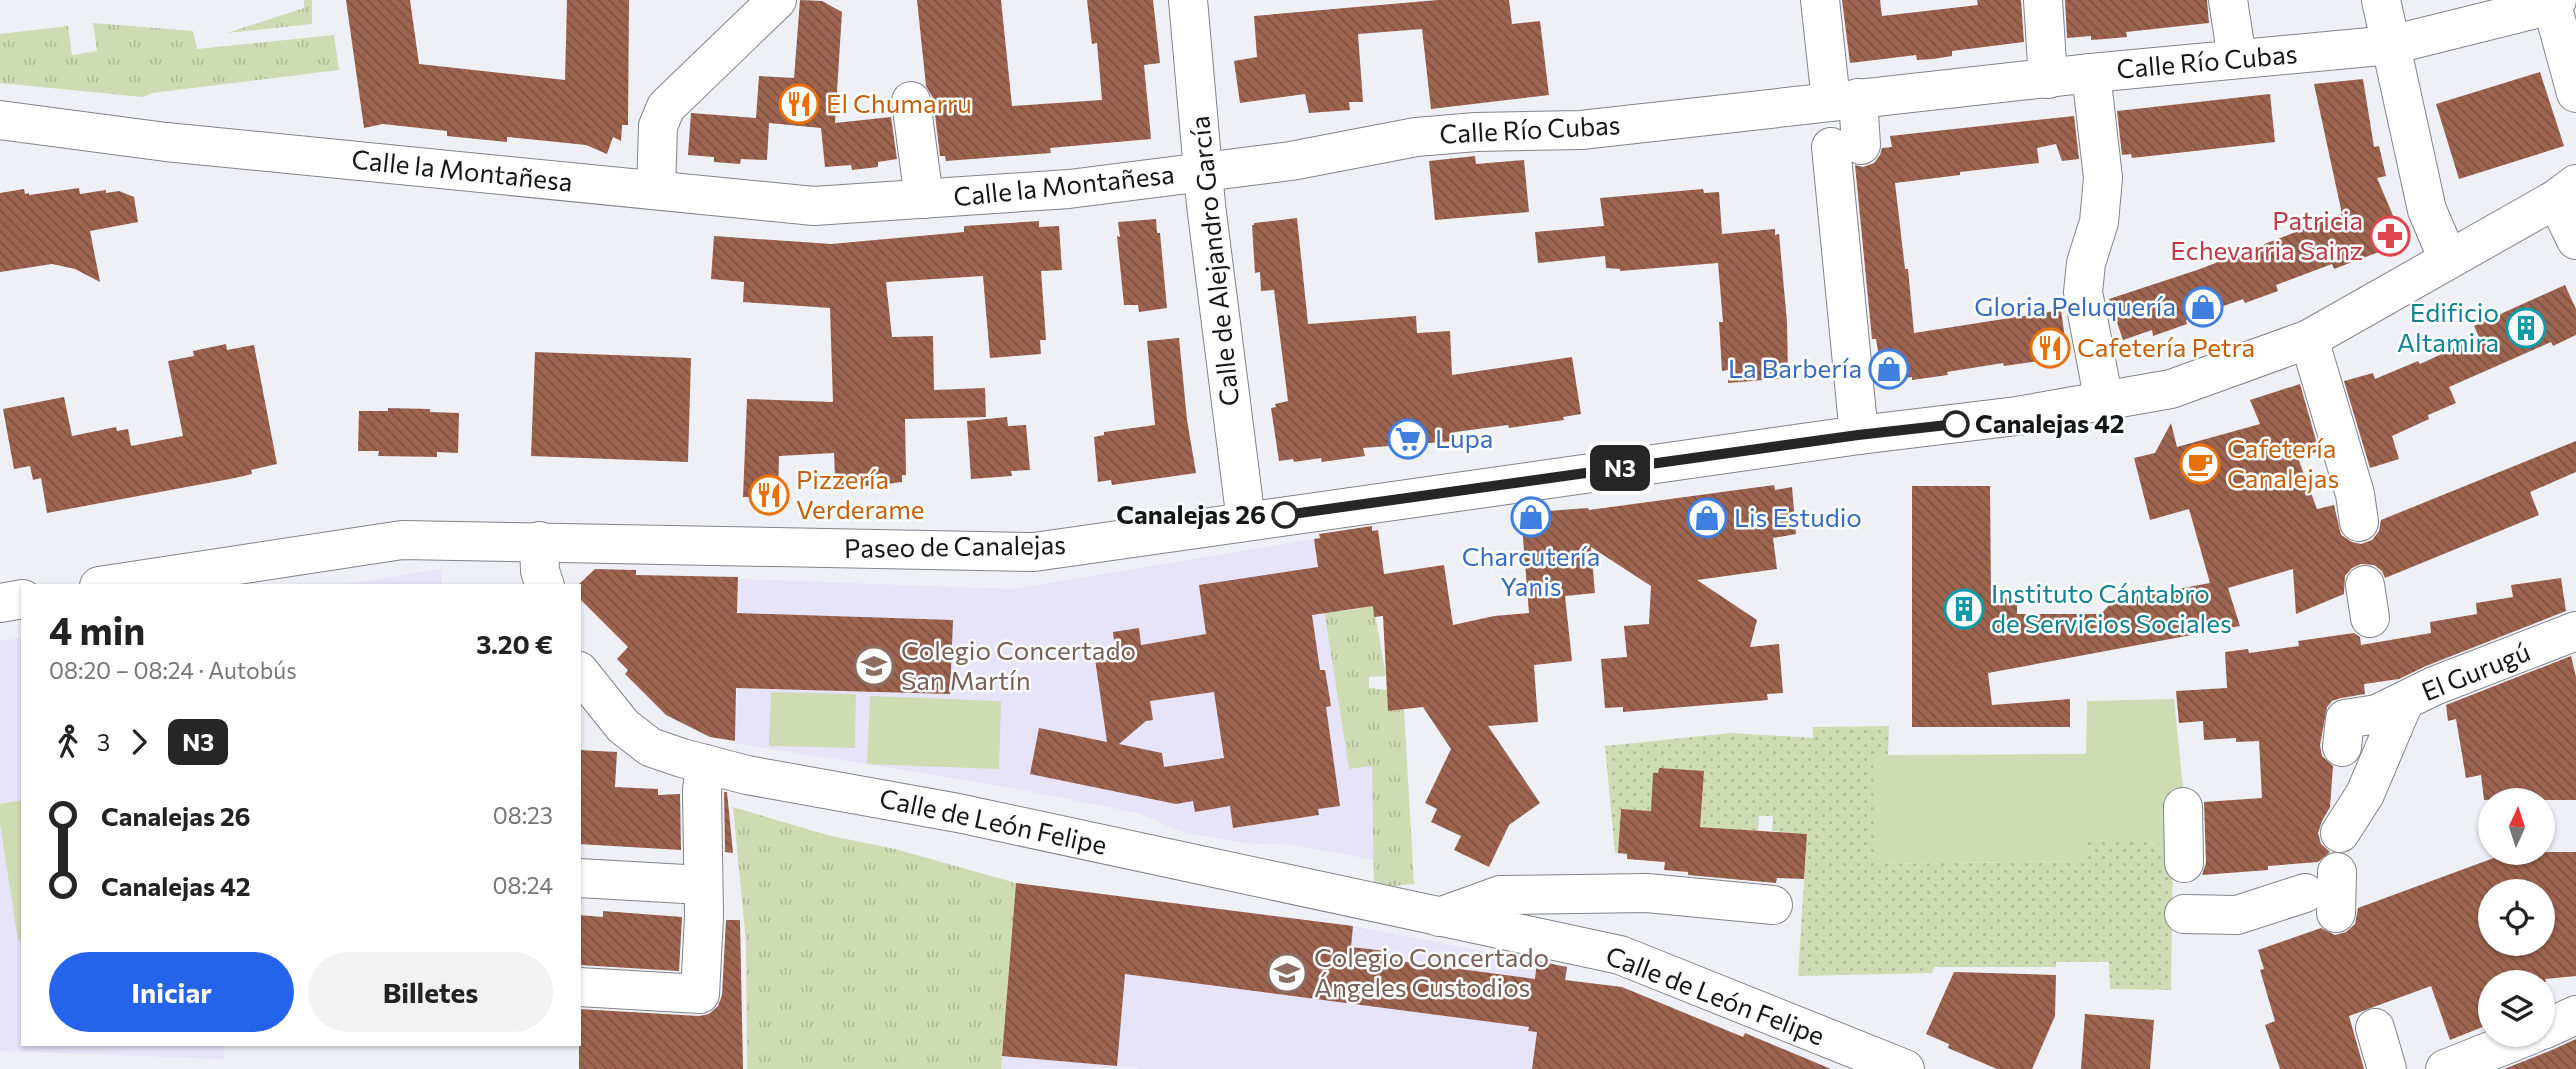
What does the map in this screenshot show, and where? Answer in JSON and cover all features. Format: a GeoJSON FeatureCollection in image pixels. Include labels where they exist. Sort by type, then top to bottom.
{"type":"FeatureCollection","features":[{"type":"Feature","properties":{"kind":"street"},"geometry":{"type":"LineString","coordinates":[[656,190],[658,126],[666,107],[777,0]]}},
{"type":"Feature","properties":{"kind":"street","name":"Calle de Alejandro García"},"geometry":{"type":"LineString","coordinates":[[1188,0],[1203,171],[1246,521]]}},
{"type":"Feature","properties":{"kind":"street"},"geometry":{"type":"LineString","coordinates":[[1820,0],[1844,100],[1858,435]]}},
{"type":"Feature","properties":{"kind":"street"},"geometry":{"type":"LineString","coordinates":[[2043,0],[2048,79]]}},
{"type":"Feature","properties":{"kind":"street"},"geometry":{"type":"LineString","coordinates":[[2228,0],[2237,59]]}},
{"type":"Feature","properties":{"kind":"street"},"geometry":{"type":"LineString","coordinates":[[2381,0],[2427,210],[2448,259]]}},
{"type":"Feature","properties":{"kind":"street","name":"Calle Río Cubas"},"geometry":{"type":"LineString","coordinates":[[1203,171],[1291,161],[1416,137],[1476,132],[1581,130],[2091,73],[2391,45],[2555,3],[2576,93]]}},
{"type":"Feature","properties":{"kind":"street"},"geometry":{"type":"LineString","coordinates":[[2091,73],[2104,178],[2099,222],[2086,263],[2083,292],[2104,402]]}},
{"type":"Feature","properties":{"kind":"street","name":"Calle la Montañesa"},"geometry":{"type":"LineString","coordinates":[[911,101],[924,199]]}},
{"type":"Feature","properties":{"kind":"street","name":"Calle la Montañesa"},"geometry":{"type":"LineString","coordinates":[[0,120],[166,142],[814,206],[1069,189],[1203,171]]}},
{"type":"Feature","properties":{"kind":"street","name":"Paseo de Canalejas"},"geometry":{"type":"LineString","coordinates":[[112,584],[402,540],[1034,552],[1858,435],[2017,416],[2171,388],[2309,339],[2566,192],[2576,240]]}},
{"type":"Feature","properties":{"kind":"street"},"geometry":{"type":"LineString","coordinates":[[2309,339],[2355,494],[2359,522]]}},
{"type":"Feature","properties":{"kind":"street"},"geometry":{"type":"LineString","coordinates":[[539,541],[540,570],[544,584]]}},
{"type":"Feature","properties":{"kind":"street"},"geometry":{"type":"LineString","coordinates":[[0,603],[21,599]]}},
{"type":"Feature","properties":{"kind":"street","name":"El Gurugú"},"geometry":{"type":"LineString","coordinates":[[2343,747],[2345,719],[2391,708],[2434,686],[2576,631]]}},
{"type":"Feature","properties":{"kind":"street","name":"Calle de León Felipe"},"geometry":{"type":"LineString","coordinates":[[581,674],[623,726],[650,747],[705,764],[747,775],[958,813],[1620,955],[1905,1069]]}},
{"type":"Feature","properties":{"kind":"street"},"geometry":{"type":"LineString","coordinates":[[2340,833],[2365,793],[2391,708]]}},
{"type":"Feature","properties":{"kind":"street"},"geometry":{"type":"LineString","coordinates":[[581,987],[700,994],[704,917],[702,791],[705,764]]}},
{"type":"Feature","properties":{"kind":"street"},"geometry":{"type":"LineString","coordinates":[[2183,807],[2184,863]]}},
{"type":"Feature","properties":{"kind":"street"},"geometry":{"type":"LineString","coordinates":[[2184,914],[2237,915],[2320,903],[2337,872]]}},
{"type":"Feature","properties":{"kind":"street"},"geometry":{"type":"LineString","coordinates":[[581,878],[702,884]]}},
{"type":"Feature","properties":{"kind":"street"},"geometry":{"type":"LineString","coordinates":[[1438,917],[1500,895],[1647,893],[1773,905]]}},
{"type":"Feature","properties":{"kind":"street"},"geometry":{"type":"LineString","coordinates":[[2555,1025],[2576,1015]]}},
{"type":"Feature","properties":{"kind":"street"},"geometry":{"type":"LineString","coordinates":[[2375,1028],[2387,1069]]}},
{"type":"Feature","properties":{"kind":"street"},"geometry":{"type":"LineString","coordinates":[[2445,1069],[2500,1047]]}},
{"type":"Feature","properties":{"kind":"shaded area"},"geometry":{"type":"Polygon","coordinates":[[[1314,539],[1349,768],[1372,765],[1375,860],[1294,845],[1243,843],[1179,831],[1138,813],[1007,787],[736,743],[739,579],[1012,589],[1314,539]]]}},
{"type":"Feature","properties":{"kind":"shaded area"},"geometry":{"type":"Polygon","coordinates":[[[441,569],[442,584],[347,584],[441,569]]]}},
{"type":"Feature","properties":{"kind":"shaded area"},"geometry":{"type":"Polygon","coordinates":[[[21,638],[21,1046],[224,1046],[224,1059],[0,1051],[0,641],[21,638]]]}},
{"type":"Feature","properties":{"kind":"shaded area","name":"Colegio Concertado Ángeles Custodios"},"geometry":{"type":"Polygon","coordinates":[[[1016,883],[1353,926],[1567,967],[1566,980],[1624,988],[1602,1069],[1001,1069],[1016,883]]]}},
{"type":"Feature","properties":{"kind":"green space"},"geometry":{"type":"Polygon","coordinates":[[[304,0],[312,0],[312,24],[227,33],[304,8],[304,0]]]}},
{"type":"Feature","properties":{"kind":"green space"},"geometry":{"type":"Polygon","coordinates":[[[93,23],[193,31],[197,49],[334,35],[339,70],[152,93],[143,97],[0,83],[0,34],[68,26],[72,55],[97,51],[93,23]]]}},
{"type":"Feature","properties":{"kind":"green space"},"geometry":{"type":"Polygon","coordinates":[[[1373,602],[1386,676],[1369,677],[1369,688],[1387,690],[1388,711],[1404,709],[1414,884],[1374,888],[1372,766],[1349,769],[1324,609],[1343,611],[1363,608],[1363,603],[1373,602]]]}},
{"type":"Feature","properties":{"kind":"green space"},"geometry":{"type":"Polygon","coordinates":[[[771,692],[856,694],[855,748],[769,746],[771,692]]]}},
{"type":"Feature","properties":{"kind":"green space"},"geometry":{"type":"Polygon","coordinates":[[[870,696],[1001,701],[999,769],[867,764],[870,696]]]}},
{"type":"Feature","properties":{"kind":"green space"},"geometry":{"type":"Polygon","coordinates":[[[2174,699],[2184,797],[2173,847],[2133,839],[2088,839],[2088,861],[1873,864],[1873,755],[2086,754],[2087,701],[2174,699]]]}},
{"type":"Feature","properties":{"kind":"green space"},"geometry":{"type":"Polygon","coordinates":[[[1889,726],[1888,755],[1873,756],[1874,864],[2087,861],[2088,839],[2133,839],[2173,847],[2171,990],[2110,989],[2109,962],[2056,962],[2056,967],[1934,967],[1932,973],[1798,976],[1807,834],[1772,831],[1773,816],[1759,816],[1758,831],[1694,826],[1659,768],[1658,773],[1653,774],[1652,797],[1655,811],[1621,809],[1618,853],[1615,853],[1605,746],[1731,733],[1813,738],[1813,727],[1889,726]]]}},
{"type":"Feature","properties":{"kind":"green space"},"geometry":{"type":"Polygon","coordinates":[[[21,800],[21,939],[18,940],[0,824],[0,804],[21,800]]]}},
{"type":"Feature","properties":{"kind":"green space"},"geometry":{"type":"Polygon","coordinates":[[[733,807],[827,835],[895,849],[1016,883],[1001,1069],[747,1069],[746,942],[733,807]]]}},
{"type":"Feature","properties":{"kind":"building"},"geometry":{"type":"Polygon","coordinates":[[[346,0],[410,0],[419,64],[565,80],[567,0],[629,0],[628,125],[622,125],[621,141],[613,137],[607,154],[586,145],[507,137],[507,142],[447,136],[447,131],[383,124],[364,128],[346,0]]]}},
{"type":"Feature","properties":{"kind":"building"},"geometry":{"type":"Polygon","coordinates":[[[800,0],[822,1],[842,12],[835,123],[891,117],[897,159],[878,162],[878,167],[852,170],[851,165],[825,167],[821,128],[769,123],[767,160],[741,159],[740,164],[714,162],[714,157],[688,155],[691,113],[756,118],[759,76],[794,78],[800,0]]]}},
{"type":"Feature","properties":{"kind":"building"},"geometry":{"type":"Polygon","coordinates":[[[917,0],[1001,0],[1012,106],[1102,100],[1097,43],[1092,44],[1087,0],[1153,0],[1160,63],[1144,65],[1151,139],[1050,148],[1051,153],[946,161],[945,156],[940,156],[933,98],[926,86],[917,0]]]}},
{"type":"Feature","properties":{"kind":"building"},"geometry":{"type":"Polygon","coordinates":[[[1438,0],[1509,0],[1512,24],[1540,21],[1549,95],[1431,109],[1422,29],[1358,34],[1363,102],[1349,102],[1350,110],[1309,113],[1305,94],[1240,103],[1234,61],[1257,57],[1254,16],[1438,0]]]}},
{"type":"Feature","properties":{"kind":"building"},"geometry":{"type":"Polygon","coordinates":[[[1842,0],[1880,0],[1882,16],[1978,5],[1977,0],[2021,0],[2024,42],[1952,51],[1952,56],[1933,59],[1917,60],[1916,55],[1850,63],[1842,0]]]}},
{"type":"Feature","properties":{"kind":"building"},"geometry":{"type":"Polygon","coordinates":[[[2065,0],[2207,0],[2209,23],[2126,32],[2127,37],[2091,40],[2091,36],[2067,38],[2065,0]]]}},
{"type":"Feature","properties":{"kind":"building"},"geometry":{"type":"Polygon","coordinates":[[[2540,72],[2564,146],[2459,179],[2436,104],[2540,72]]]}},
{"type":"Feature","properties":{"kind":"building"},"geometry":{"type":"Polygon","coordinates":[[[2363,79],[2374,147],[2379,146],[2386,176],[2377,178],[2398,227],[2394,229],[2400,244],[2334,269],[2332,264],[2276,285],[2278,291],[2245,303],[2243,299],[2215,309],[2186,320],[2187,324],[2153,336],[2152,330],[2123,340],[2109,299],[2200,269],[2342,214],[2314,84],[2363,79]]]}},
{"type":"Feature","properties":{"kind":"building"},"geometry":{"type":"Polygon","coordinates":[[[2270,94],[2275,142],[2132,158],[2131,154],[2122,155],[2117,111],[2270,94]]]}},
{"type":"Feature","properties":{"kind":"building"},"geometry":{"type":"Polygon","coordinates":[[[2074,116],[2079,159],[2062,161],[2056,144],[2037,148],[2039,163],[1895,183],[1914,333],[2061,310],[2067,353],[2038,358],[2039,361],[2004,366],[2003,363],[1947,372],[1948,375],[1883,381],[1876,339],[1872,339],[1855,165],[1863,167],[1874,163],[1882,148],[1892,147],[1890,136],[2074,116]]]}},
{"type":"Feature","properties":{"kind":"building"},"geometry":{"type":"Polygon","coordinates":[[[1475,156],[1476,164],[1524,160],[1529,212],[1435,220],[1429,161],[1475,156]]]}},
{"type":"Feature","properties":{"kind":"building"},"geometry":{"type":"Polygon","coordinates":[[[79,188],[80,194],[106,190],[106,193],[119,191],[134,197],[138,222],[90,231],[100,282],[75,269],[52,264],[0,272],[0,193],[24,189],[25,194],[29,195],[79,188]]]}},
{"type":"Feature","properties":{"kind":"building"},"geometry":{"type":"Polygon","coordinates":[[[1703,189],[1704,193],[1719,192],[1722,234],[1775,229],[1775,235],[1779,234],[1787,322],[1788,378],[1728,383],[1728,370],[1722,371],[1719,322],[1723,322],[1718,263],[1620,271],[1606,268],[1605,256],[1538,263],[1535,232],[1604,226],[1600,198],[1703,189]]]}},
{"type":"Feature","properties":{"kind":"building"},"geometry":{"type":"Polygon","coordinates":[[[1297,218],[1308,324],[1416,316],[1417,333],[1450,331],[1452,375],[1572,357],[1581,414],[1563,417],[1564,420],[1509,428],[1508,425],[1455,432],[1456,441],[1363,448],[1365,456],[1322,462],[1321,458],[1279,461],[1271,408],[1276,407],[1275,404],[1288,401],[1274,290],[1261,291],[1260,272],[1255,273],[1252,225],[1297,218]]]}},
{"type":"Feature","properties":{"kind":"building"},"geometry":{"type":"Polygon","coordinates":[[[1156,219],[1157,233],[1160,233],[1167,308],[1139,312],[1138,305],[1124,305],[1118,222],[1156,219]]]}},
{"type":"Feature","properties":{"kind":"building"},"geometry":{"type":"Polygon","coordinates":[[[1039,221],[1039,227],[1059,226],[1062,270],[1041,271],[1046,340],[1040,340],[1041,354],[990,358],[983,276],[886,282],[892,337],[933,336],[934,390],[985,388],[986,417],[905,419],[906,475],[902,475],[902,482],[871,486],[839,485],[839,476],[835,477],[834,453],[779,456],[778,498],[743,497],[747,399],[833,402],[830,308],[743,302],[744,282],[711,279],[714,236],[831,244],[964,232],[964,226],[1039,221]]]}},
{"type":"Feature","properties":{"kind":"building"},"geometry":{"type":"Polygon","coordinates":[[[2565,285],[2576,309],[2576,335],[2553,346],[2551,342],[2449,387],[2456,403],[2428,415],[2429,419],[2392,436],[2399,459],[2370,468],[2344,381],[2373,373],[2375,379],[2418,361],[2420,364],[2479,337],[2474,326],[2565,285]]]}},
{"type":"Feature","properties":{"kind":"building"},"geometry":{"type":"Polygon","coordinates":[[[1179,338],[1187,420],[1196,473],[1112,485],[1111,480],[1098,482],[1094,437],[1104,435],[1104,432],[1155,425],[1147,341],[1179,338]]]}},
{"type":"Feature","properties":{"kind":"building"},"geometry":{"type":"Polygon","coordinates":[[[226,344],[227,350],[254,345],[277,464],[251,470],[252,474],[235,478],[47,513],[41,478],[33,480],[30,466],[14,469],[3,409],[64,397],[72,436],[116,427],[117,431],[128,429],[131,446],[183,436],[168,361],[194,356],[193,351],[226,344]]]}},
{"type":"Feature","properties":{"kind":"building"},"geometry":{"type":"Polygon","coordinates":[[[535,352],[691,358],[688,462],[531,456],[535,352]]]}},
{"type":"Feature","properties":{"kind":"building"},"geometry":{"type":"Polygon","coordinates":[[[2300,384],[2319,451],[2298,458],[2317,509],[2334,505],[2341,535],[2352,542],[2361,544],[2372,540],[2379,531],[2381,520],[2576,441],[2576,472],[2530,492],[2539,515],[2385,578],[2382,571],[2374,565],[2361,564],[2352,568],[2345,576],[2344,594],[2296,614],[2293,569],[2228,588],[2240,626],[1988,673],[1992,705],[2070,699],[2070,727],[1912,727],[1912,486],[1990,486],[1991,599],[2017,598],[2017,614],[2101,614],[2113,601],[2210,583],[2189,509],[2150,520],[2134,458],[2155,453],[2171,423],[2177,447],[2260,424],[2250,400],[2300,384]]]}},
{"type":"Feature","properties":{"kind":"building"},"geometry":{"type":"Polygon","coordinates":[[[388,408],[459,413],[458,453],[437,452],[437,457],[378,456],[379,451],[358,451],[359,411],[388,411],[388,408]]]}},
{"type":"Feature","properties":{"kind":"building"},"geometry":{"type":"Polygon","coordinates":[[[1007,417],[1008,426],[1026,425],[1030,470],[1011,471],[1012,476],[971,479],[967,421],[1007,417]]]}},
{"type":"Feature","properties":{"kind":"building"},"geometry":{"type":"Polygon","coordinates":[[[1774,485],[1775,490],[1792,487],[1796,534],[1773,538],[1777,569],[1697,580],[1757,620],[1750,647],[1779,644],[1783,693],[1767,694],[1768,700],[1623,712],[1623,707],[1605,708],[1601,659],[1627,657],[1624,626],[1649,624],[1651,586],[1591,547],[1595,593],[1565,596],[1572,661],[1534,665],[1538,722],[1488,726],[1540,803],[1509,825],[1489,867],[1454,850],[1461,836],[1431,822],[1437,809],[1425,803],[1451,749],[1423,707],[1388,711],[1383,616],[1374,617],[1373,606],[1312,615],[1320,670],[1325,670],[1331,706],[1326,707],[1340,806],[1318,809],[1319,815],[1233,828],[1230,806],[1195,812],[1193,801],[1176,804],[1030,774],[1039,728],[1107,742],[1094,652],[1115,649],[1113,632],[1139,628],[1141,645],[1206,634],[1199,585],[1318,567],[1314,539],[1320,538],[1319,534],[1372,526],[1372,531],[1378,530],[1384,574],[1444,565],[1453,625],[1494,616],[1529,613],[1521,513],[1589,510],[1774,485]],[[1214,692],[1150,701],[1153,720],[1146,721],[1119,744],[1162,753],[1164,767],[1224,758],[1214,692]]]}},
{"type":"Feature","properties":{"kind":"building"},"geometry":{"type":"Polygon","coordinates":[[[595,569],[636,570],[636,575],[738,577],[737,613],[953,620],[950,694],[736,688],[735,741],[710,737],[666,715],[625,674],[628,670],[617,659],[628,647],[581,600],[579,584],[595,569]]]}},
{"type":"Feature","properties":{"kind":"building"},"geometry":{"type":"Polygon","coordinates":[[[2561,578],[2566,611],[2399,679],[2364,684],[2365,694],[2332,701],[2327,707],[2320,745],[2322,756],[2333,766],[2330,807],[2318,833],[2321,844],[2330,852],[2318,862],[2268,866],[2268,870],[2202,875],[2206,863],[2204,802],[2262,798],[2259,741],[2236,742],[2236,738],[2204,740],[2203,721],[2179,723],[2176,691],[2227,688],[2225,652],[2248,649],[2249,653],[2299,646],[2298,641],[2354,633],[2360,637],[2361,645],[2431,633],[2430,622],[2477,614],[2476,603],[2513,597],[2511,585],[2561,578]]]}},
{"type":"Feature","properties":{"kind":"building"},"geometry":{"type":"Polygon","coordinates":[[[2571,656],[2576,677],[2576,800],[2555,800],[2555,788],[2483,788],[2481,775],[2466,778],[2456,719],[2448,721],[2446,705],[2571,656]]]}},
{"type":"Feature","properties":{"kind":"building"},"geometry":{"type":"Polygon","coordinates":[[[581,750],[617,752],[615,787],[658,789],[658,795],[680,794],[681,850],[581,844],[581,750]]]}},
{"type":"Feature","properties":{"kind":"building"},"geometry":{"type":"Polygon","coordinates":[[[1659,768],[1704,771],[1700,827],[1807,834],[1804,879],[1777,878],[1776,883],[1688,875],[1688,872],[1664,870],[1665,862],[1627,859],[1627,854],[1618,853],[1621,809],[1651,811],[1653,773],[1658,773],[1659,768]]]}},
{"type":"Feature","properties":{"kind":"building"},"geometry":{"type":"Polygon","coordinates":[[[724,792],[727,792],[733,853],[725,852],[724,792]]]}},
{"type":"Feature","properties":{"kind":"building"},"geometry":{"type":"Polygon","coordinates":[[[2555,852],[2576,852],[2576,976],[2555,978],[2555,970],[2478,970],[2478,1029],[2450,1040],[2431,986],[2349,1016],[2364,1069],[2280,1069],[2265,1025],[2275,1021],[2260,970],[2264,969],[2258,950],[2321,928],[2335,935],[2346,932],[2355,924],[2358,908],[2478,864],[2555,865],[2555,852]]]}},
{"type":"Feature","properties":{"kind":"building","name":"Colegio Concertado Ángeles Custodios"},"geometry":{"type":"Polygon","coordinates":[[[1016,883],[1353,926],[1351,947],[1385,951],[1384,959],[1535,979],[1537,961],[1567,967],[1565,980],[1622,987],[1743,1037],[1745,1033],[1831,1069],[1532,1069],[1537,1032],[1528,1031],[1529,1027],[1125,974],[1117,1066],[1002,1056],[1016,883]]]}},
{"type":"Feature","properties":{"kind":"building"},"geometry":{"type":"Polygon","coordinates":[[[603,911],[682,917],[679,971],[581,965],[581,915],[603,917],[603,911]]]}},
{"type":"Feature","properties":{"kind":"building"},"geometry":{"type":"Polygon","coordinates":[[[726,920],[740,920],[743,1069],[579,1069],[581,1009],[699,1016],[709,1014],[718,1006],[722,995],[726,920]]]}},
{"type":"Feature","properties":{"kind":"building"},"geometry":{"type":"Polygon","coordinates":[[[1954,972],[2056,975],[2055,1016],[2032,1069],[1997,1069],[1948,1048],[1949,1044],[1926,1034],[1954,972]]]}},
{"type":"Feature","properties":{"kind":"building"},"geometry":{"type":"Polygon","coordinates":[[[2085,1014],[2154,1020],[2150,1069],[2081,1069],[2085,1014]]]}},
{"type":"Feature","properties":{"kind":"building"},"geometry":{"type":"Polygon","coordinates":[[[2576,1039],[2576,1069],[2504,1069],[2552,1050],[2576,1039]]]}},
{"type":"Feature","properties":{"kind":"bus line","name":"N3"},"geometry":{"type":"LineString","coordinates":[[1285,515],[1858,435],[1956,424]]}},
{"type":"Feature","properties":{"kind":"place","name":"El Chumarru"},"geometry":{"type":"Point","coordinates":[799,104]}},
{"type":"Feature","properties":{"kind":"place","name":"Patricia Echevarria Sainz"},"geometry":{"type":"Point","coordinates":[2390,236]}},
{"type":"Feature","properties":{"kind":"place","name":"Gloria Peluquería"},"geometry":{"type":"Point","coordinates":[2203,307]}},
{"type":"Feature","properties":{"kind":"place","name":"Edificio Altamira"},"geometry":{"type":"Point","coordinates":[2526,328]}},
{"type":"Feature","properties":{"kind":"place","name":"Cafetería Petra"},"geometry":{"type":"Point","coordinates":[2050,348]}},
{"type":"Feature","properties":{"kind":"place","name":"La Barbería"},"geometry":{"type":"Point","coordinates":[1889,369]}},
{"type":"Feature","properties":{"kind":"place","name":"Canalejas 42"},"geometry":{"type":"Point","coordinates":[1956,424]}},
{"type":"Feature","properties":{"kind":"place","name":"Lupa"},"geometry":{"type":"Point","coordinates":[1408,439]}},
{"type":"Feature","properties":{"kind":"place","name":"Cafetería Canalejas"},"geometry":{"type":"Point","coordinates":[2200,464]}},
{"type":"Feature","properties":{"kind":"place","name":"Pizzería Verderame"},"geometry":{"type":"Point","coordinates":[769,495]}},
{"type":"Feature","properties":{"kind":"place","name":"Canalejas 26"},"geometry":{"type":"Point","coordinates":[1285,515]}},
{"type":"Feature","properties":{"kind":"place","name":"Charcutería Yanis"},"geometry":{"type":"Point","coordinates":[1531,517]}},
{"type":"Feature","properties":{"kind":"place","name":"Lis Estudio"},"geometry":{"type":"Point","coordinates":[1707,518]}},
{"type":"Feature","properties":{"kind":"place","name":"Instituto Cántabro de Servicios Sociales"},"geometry":{"type":"Point","coordinates":[1964,609]}},
{"type":"Feature","properties":{"kind":"place","name":"Colegio Concertado San Martín"},"geometry":{"type":"Point","coordinates":[874,666]}},
{"type":"Feature","properties":{"kind":"place","name":"Colegio Concertado Ángeles Custodios"},"geometry":{"type":"Point","coordinates":[1287,973]}}]}
